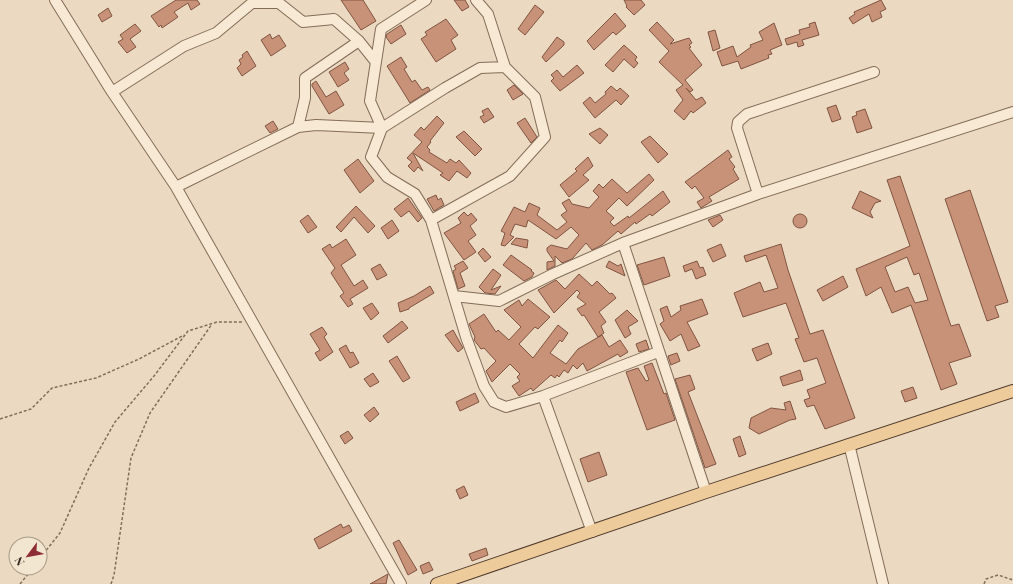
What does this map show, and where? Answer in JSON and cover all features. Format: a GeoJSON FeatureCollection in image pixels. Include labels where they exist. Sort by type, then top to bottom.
{"type":"FeatureCollection","features":[{"type":"Feature","properties":{"kind":"main road"},"geometry":{"type":"LineString","coordinates":[[437,584],[849,444],[1013,391]]}},
{"type":"Feature","properties":{"kind":"street"},"geometry":{"type":"LineString","coordinates":[[55,0],[112,92],[176,186],[401,584]]}},
{"type":"Feature","properties":{"kind":"street"},"geometry":{"type":"LineString","coordinates":[[426,0],[381,29],[370,101],[382,128],[371,157],[387,177],[415,194],[431,220],[454,296],[484,386],[494,402],[506,407],[543,396],[658,352]]}},
{"type":"Feature","properties":{"kind":"street"},"geometry":{"type":"LineString","coordinates":[[431,220],[510,176],[545,137],[535,97],[505,67],[488,14],[476,0]]}},
{"type":"Feature","properties":{"kind":"street"},"geometry":{"type":"LineString","coordinates":[[112,92],[184,46],[216,33],[254,1],[279,3],[303,22],[334,19],[359,41],[375,61]]}},
{"type":"Feature","properties":{"kind":"street"},"geometry":{"type":"LineString","coordinates":[[298,127],[305,98],[305,78],[359,41]]}},
{"type":"Feature","properties":{"kind":"street"},"geometry":{"type":"LineString","coordinates":[[176,186],[298,127],[316,125],[382,128],[445,88],[480,68],[505,67]]}},
{"type":"Feature","properties":{"kind":"street"},"geometry":{"type":"LineString","coordinates":[[758,194],[737,128],[738,122],[747,114],[874,72]]}},
{"type":"Feature","properties":{"kind":"street"},"geometry":{"type":"LineString","coordinates":[[454,296],[499,301],[623,243],[758,194],[1013,112]]}},
{"type":"Feature","properties":{"kind":"street"},"geometry":{"type":"LineString","coordinates":[[623,243],[658,352],[706,492]]}},
{"type":"Feature","properties":{"kind":"street"},"geometry":{"type":"LineString","coordinates":[[543,396],[592,532]]}},
{"type":"Feature","properties":{"kind":"street"},"geometry":{"type":"LineString","coordinates":[[849,444],[883,584]]}},
{"type":"Feature","properties":{"kind":"path"},"geometry":{"type":"LineString","coordinates":[[48,548],[60,533],[90,468],[115,422],[154,376],[188,331],[212,324],[252,322]]}},
{"type":"Feature","properties":{"kind":"path"},"geometry":{"type":"LineString","coordinates":[[110,584],[114,575],[131,458],[150,413],[212,324]]}},
{"type":"Feature","properties":{"kind":"path"},"geometry":{"type":"LineString","coordinates":[[0,419],[31,409],[52,388],[96,378],[139,359],[186,334]]}},
{"type":"Feature","properties":{"kind":"path"},"geometry":{"type":"LineString","coordinates":[[984,584],[986,579],[998,575],[1013,580]]}},
{"type":"Feature","properties":{"kind":"building"},"geometry":{"type":"Polygon","coordinates":[[[176,0],[197,0],[200,4],[191,10],[188,3],[174,12],[178,17],[162,28],[161,25],[159,27],[151,16],[176,0]]]}},
{"type":"Feature","properties":{"kind":"building"},"geometry":{"type":"Polygon","coordinates":[[[341,0],[363,0],[376,21],[361,30],[341,0]]]}},
{"type":"Feature","properties":{"kind":"building"},"geometry":{"type":"Polygon","coordinates":[[[454,0],[465,0],[469,7],[462,11],[454,0]]]}},
{"type":"Feature","properties":{"kind":"building"},"geometry":{"type":"Polygon","coordinates":[[[624,0],[641,0],[645,5],[634,15],[626,7],[627,6],[624,0]]]}},
{"type":"Feature","properties":{"kind":"building"},"geometry":{"type":"Polygon","coordinates":[[[881,0],[886,9],[880,12],[882,17],[872,22],[869,14],[853,24],[849,18],[855,14],[854,12],[881,0]]]}},
{"type":"Feature","properties":{"kind":"building"},"geometry":{"type":"Polygon","coordinates":[[[535,5],[544,12],[525,35],[518,29],[535,5]]]}},
{"type":"Feature","properties":{"kind":"building"},"geometry":{"type":"Polygon","coordinates":[[[108,8],[112,16],[102,22],[98,15],[108,8]]]}},
{"type":"Feature","properties":{"kind":"building"},"geometry":{"type":"Polygon","coordinates":[[[615,13],[626,26],[616,35],[613,32],[594,50],[587,41],[615,13]]]}},
{"type":"Feature","properties":{"kind":"building"},"geometry":{"type":"Polygon","coordinates":[[[446,19],[458,35],[451,40],[456,49],[436,62],[421,39],[427,35],[425,32],[446,19]]]}},
{"type":"Feature","properties":{"kind":"building"},"geometry":{"type":"Polygon","coordinates":[[[657,22],[674,40],[670,44],[689,38],[692,43],[689,45],[691,47],[689,48],[702,65],[685,80],[693,90],[690,92],[686,88],[696,100],[702,97],[706,103],[693,113],[691,111],[684,120],[674,111],[683,100],[676,90],[683,85],[659,62],[669,51],[649,30],[657,22]]]}},
{"type":"Feature","properties":{"kind":"building"},"geometry":{"type":"Polygon","coordinates":[[[815,22],[819,35],[802,40],[804,45],[798,47],[797,42],[787,45],[785,39],[800,34],[799,30],[810,27],[809,24],[815,22]]]}},
{"type":"Feature","properties":{"kind":"building"},"geometry":{"type":"Polygon","coordinates":[[[774,23],[782,45],[770,50],[772,54],[768,55],[769,58],[741,69],[738,61],[722,66],[717,52],[733,46],[737,57],[751,47],[750,45],[763,40],[759,32],[774,23]]]}},
{"type":"Feature","properties":{"kind":"building"},"geometry":{"type":"Polygon","coordinates":[[[135,24],[141,31],[130,39],[136,47],[127,53],[118,42],[123,39],[120,35],[135,24]]]}},
{"type":"Feature","properties":{"kind":"building"},"geometry":{"type":"Polygon","coordinates":[[[401,25],[406,34],[391,44],[386,37],[387,34],[401,25]]]}},
{"type":"Feature","properties":{"kind":"building"},"geometry":{"type":"Polygon","coordinates":[[[715,30],[720,48],[713,51],[708,32],[715,30]]]}},
{"type":"Feature","properties":{"kind":"building"},"geometry":{"type":"Polygon","coordinates":[[[270,34],[272,39],[279,35],[286,46],[271,56],[261,40],[270,34]]]}},
{"type":"Feature","properties":{"kind":"building"},"geometry":{"type":"Polygon","coordinates":[[[557,37],[564,42],[564,45],[546,62],[542,57],[557,37]]]}},
{"type":"Feature","properties":{"kind":"building"},"geometry":{"type":"Polygon","coordinates":[[[624,45],[637,57],[635,60],[638,63],[634,68],[624,59],[613,72],[605,65],[624,45]]]}},
{"type":"Feature","properties":{"kind":"building"},"geometry":{"type":"Polygon","coordinates":[[[247,51],[256,66],[242,76],[237,68],[241,64],[239,60],[247,51]]]}},
{"type":"Feature","properties":{"kind":"building"},"geometry":{"type":"Polygon","coordinates":[[[401,57],[407,67],[404,69],[412,82],[415,80],[422,90],[428,87],[430,90],[410,103],[387,66],[401,57]]]}},
{"type":"Feature","properties":{"kind":"building"},"geometry":{"type":"Polygon","coordinates":[[[345,62],[349,69],[344,73],[349,80],[338,87],[329,72],[345,62]]]}},
{"type":"Feature","properties":{"kind":"building"},"geometry":{"type":"Polygon","coordinates":[[[577,65],[584,73],[560,91],[551,81],[554,78],[551,75],[557,70],[563,77],[577,65]]]}},
{"type":"Feature","properties":{"kind":"building"},"geometry":{"type":"Polygon","coordinates":[[[316,81],[326,97],[336,91],[344,105],[329,114],[312,86],[312,84],[316,81]]]}},
{"type":"Feature","properties":{"kind":"building"},"geometry":{"type":"Polygon","coordinates":[[[514,85],[523,94],[513,100],[507,90],[514,85]]]}},
{"type":"Feature","properties":{"kind":"building"},"geometry":{"type":"Polygon","coordinates":[[[611,86],[617,91],[620,88],[629,96],[621,105],[616,100],[595,118],[583,103],[590,97],[595,103],[606,94],[605,92],[611,86]]]}},
{"type":"Feature","properties":{"kind":"building"},"geometry":{"type":"Polygon","coordinates":[[[836,105],[841,119],[832,122],[827,108],[836,105]]]}},
{"type":"Feature","properties":{"kind":"building"},"geometry":{"type":"Polygon","coordinates":[[[488,108],[494,117],[484,123],[480,117],[484,115],[482,111],[488,108]]]}},
{"type":"Feature","properties":{"kind":"building"},"geometry":{"type":"Polygon","coordinates":[[[865,109],[872,128],[857,133],[852,117],[857,115],[856,112],[865,109]]]}},
{"type":"Feature","properties":{"kind":"building"},"geometry":{"type":"Polygon","coordinates":[[[437,116],[444,123],[430,141],[431,142],[427,147],[430,150],[429,152],[447,163],[450,159],[456,163],[459,160],[471,173],[467,178],[457,171],[449,181],[440,175],[443,173],[413,153],[423,171],[418,167],[414,172],[408,166],[412,162],[407,158],[422,142],[414,135],[421,127],[424,130],[437,116]]]}},
{"type":"Feature","properties":{"kind":"building"},"geometry":{"type":"Polygon","coordinates":[[[525,118],[537,137],[531,143],[517,123],[525,118]]]}},
{"type":"Feature","properties":{"kind":"building"},"geometry":{"type":"Polygon","coordinates":[[[273,121],[278,129],[270,133],[265,126],[273,121]]]}},
{"type":"Feature","properties":{"kind":"building"},"geometry":{"type":"Polygon","coordinates":[[[600,128],[608,135],[600,144],[589,134],[600,128]]]}},
{"type":"Feature","properties":{"kind":"building"},"geometry":{"type":"Polygon","coordinates":[[[464,131],[482,149],[475,156],[456,137],[464,131]]]}},
{"type":"Feature","properties":{"kind":"building"},"geometry":{"type":"Polygon","coordinates":[[[650,136],[668,154],[658,163],[641,142],[650,136]]]}},
{"type":"Feature","properties":{"kind":"building"},"geometry":{"type":"Polygon","coordinates":[[[728,150],[732,157],[729,159],[735,167],[733,169],[739,179],[709,197],[712,201],[701,208],[697,202],[704,198],[695,186],[692,189],[685,182],[728,150]]]}},
{"type":"Feature","properties":{"kind":"building"},"geometry":{"type":"Polygon","coordinates":[[[588,157],[593,166],[583,175],[589,180],[569,197],[560,185],[577,171],[575,169],[588,157]]]}},
{"type":"Feature","properties":{"kind":"building"},"geometry":{"type":"Polygon","coordinates":[[[358,159],[374,181],[360,193],[344,170],[358,159]]]}},
{"type":"Feature","properties":{"kind":"building"},"geometry":{"type":"Polygon","coordinates":[[[649,174],[654,180],[627,206],[619,198],[606,211],[614,218],[610,222],[614,226],[628,216],[629,218],[663,191],[670,202],[652,216],[650,214],[636,224],[635,222],[621,234],[618,231],[602,245],[592,250],[586,243],[572,259],[562,263],[555,256],[555,266],[547,270],[547,262],[554,261],[547,251],[547,248],[551,245],[567,249],[579,235],[571,227],[556,239],[528,220],[526,227],[515,224],[510,235],[514,237],[505,246],[501,245],[505,233],[501,231],[514,207],[525,212],[529,203],[540,208],[537,215],[557,230],[567,222],[561,215],[567,211],[562,203],[569,199],[572,204],[589,208],[599,197],[593,191],[599,184],[603,188],[612,179],[627,193],[649,174]]]}},
{"type":"Feature","properties":{"kind":"building"},"geometry":{"type":"Polygon","coordinates":[[[900,176],[951,326],[959,324],[971,356],[949,363],[957,384],[941,390],[911,305],[892,313],[881,287],[866,296],[856,269],[910,246],[887,180],[900,176]],[[907,257],[885,267],[895,292],[908,287],[915,303],[928,300],[919,273],[914,275],[907,257]]]}},
{"type":"Feature","properties":{"kind":"building"},"geometry":{"type":"Polygon","coordinates":[[[970,190],[1008,302],[995,306],[999,317],[987,321],[945,199],[970,190]]]}},
{"type":"Feature","properties":{"kind":"building"},"geometry":{"type":"Polygon","coordinates":[[[860,191],[881,201],[875,203],[870,212],[873,218],[852,208],[860,191]]]}},
{"type":"Feature","properties":{"kind":"building"},"geometry":{"type":"Polygon","coordinates":[[[436,195],[438,200],[441,198],[444,205],[434,211],[427,199],[436,195]]]}},
{"type":"Feature","properties":{"kind":"building"},"geometry":{"type":"Polygon","coordinates":[[[408,198],[422,218],[418,222],[409,211],[401,217],[394,209],[408,198]]]}},
{"type":"Feature","properties":{"kind":"building"},"geometry":{"type":"Polygon","coordinates":[[[356,206],[375,226],[368,233],[354,217],[341,232],[336,227],[356,206]]]}},
{"type":"Feature","properties":{"kind":"building"},"geometry":{"type":"Polygon","coordinates":[[[464,212],[468,216],[471,213],[477,220],[470,226],[476,235],[468,241],[476,252],[464,260],[444,233],[461,223],[458,218],[464,212]]]}},
{"type":"Feature","properties":{"kind":"building"},"geometry":{"type":"Polygon","coordinates":[[[800,214],[805,216],[807,221],[805,226],[800,228],[795,226],[793,221],[795,216],[800,214]]]}},
{"type":"Feature","properties":{"kind":"building"},"geometry":{"type":"Polygon","coordinates":[[[308,215],[317,227],[308,233],[300,221],[308,215]]]}},
{"type":"Feature","properties":{"kind":"building"},"geometry":{"type":"Polygon","coordinates":[[[720,215],[723,220],[713,227],[708,220],[720,215]]]}},
{"type":"Feature","properties":{"kind":"building"},"geometry":{"type":"Polygon","coordinates":[[[392,220],[399,231],[388,239],[381,228],[392,220]]]}},
{"type":"Feature","properties":{"kind":"building"},"geometry":{"type":"Polygon","coordinates":[[[516,238],[528,240],[527,248],[511,244],[516,238]]]}},
{"type":"Feature","properties":{"kind":"building"},"geometry":{"type":"Polygon","coordinates":[[[346,239],[356,255],[341,265],[354,286],[363,280],[368,288],[350,299],[353,304],[348,307],[340,296],[344,293],[331,273],[335,268],[322,249],[330,244],[332,248],[346,239]]]}},
{"type":"Feature","properties":{"kind":"building"},"geometry":{"type":"Polygon","coordinates":[[[721,244],[726,256],[713,262],[707,250],[721,244]]]}},
{"type":"Feature","properties":{"kind":"building"},"geometry":{"type":"Polygon","coordinates":[[[781,244],[788,270],[810,334],[823,330],[855,418],[825,429],[814,405],[807,407],[804,400],[810,398],[807,390],[826,383],[817,358],[804,362],[795,339],[799,338],[786,303],[743,317],[734,293],[760,282],[764,292],[778,288],[766,255],[746,262],[744,256],[781,244]]]}},
{"type":"Feature","properties":{"kind":"building"},"geometry":{"type":"Polygon","coordinates":[[[483,248],[491,257],[485,262],[478,253],[483,248]]]}},
{"type":"Feature","properties":{"kind":"building"},"geometry":{"type":"Polygon","coordinates":[[[511,255],[532,270],[531,271],[534,273],[532,277],[524,281],[503,265],[511,255]]]}},
{"type":"Feature","properties":{"kind":"building"},"geometry":{"type":"Polygon","coordinates":[[[664,257],[670,276],[644,285],[637,265],[664,257]]]}},
{"type":"Feature","properties":{"kind":"building"},"geometry":{"type":"Polygon","coordinates":[[[463,261],[468,268],[460,273],[465,286],[458,289],[453,271],[456,269],[454,266],[463,261]]]}},
{"type":"Feature","properties":{"kind":"building"},"geometry":{"type":"Polygon","coordinates":[[[609,261],[618,266],[621,264],[625,276],[606,267],[609,261]]]}},
{"type":"Feature","properties":{"kind":"building"},"geometry":{"type":"Polygon","coordinates":[[[697,261],[700,268],[703,267],[706,275],[696,279],[692,269],[685,272],[683,266],[697,261]]]}},
{"type":"Feature","properties":{"kind":"building"},"geometry":{"type":"Polygon","coordinates":[[[380,264],[387,275],[377,280],[371,269],[380,264]]]}},
{"type":"Feature","properties":{"kind":"building"},"geometry":{"type":"Polygon","coordinates":[[[493,269],[501,275],[491,290],[501,286],[495,294],[485,293],[479,287],[493,269]]]}},
{"type":"Feature","properties":{"kind":"building"},"geometry":{"type":"Polygon","coordinates":[[[579,274],[592,286],[597,281],[616,298],[599,312],[606,322],[601,326],[604,333],[598,337],[584,315],[582,316],[577,309],[586,304],[577,297],[580,293],[577,290],[554,313],[538,290],[556,280],[565,289],[579,274]]]}},
{"type":"Feature","properties":{"kind":"building"},"geometry":{"type":"Polygon","coordinates":[[[843,276],[848,287],[823,301],[817,290],[843,276]]]}},
{"type":"Feature","properties":{"kind":"building"},"geometry":{"type":"Polygon","coordinates":[[[430,286],[434,293],[409,309],[400,312],[398,303],[414,296],[430,286]]]}},
{"type":"Feature","properties":{"kind":"building"},"geometry":{"type":"Polygon","coordinates":[[[528,299],[550,317],[538,329],[535,327],[519,344],[533,358],[558,325],[568,333],[562,342],[560,340],[550,353],[566,364],[578,349],[602,335],[609,347],[620,340],[628,352],[620,357],[618,354],[587,371],[583,363],[577,369],[573,365],[568,373],[564,370],[559,377],[557,375],[555,378],[551,375],[533,391],[531,388],[519,396],[512,386],[520,381],[517,377],[520,374],[510,364],[492,382],[486,371],[496,361],[484,348],[481,349],[474,340],[475,337],[469,324],[484,314],[496,332],[498,330],[509,340],[521,327],[504,310],[519,300],[522,306],[528,299]]]}},
{"type":"Feature","properties":{"kind":"building"},"geometry":{"type":"Polygon","coordinates":[[[702,299],[708,314],[687,322],[700,346],[688,351],[681,334],[670,341],[660,324],[664,321],[660,309],[667,306],[671,317],[681,310],[680,306],[702,299]]]}},
{"type":"Feature","properties":{"kind":"building"},"geometry":{"type":"Polygon","coordinates":[[[372,303],[379,313],[371,320],[363,308],[372,303]]]}},
{"type":"Feature","properties":{"kind":"building"},"geometry":{"type":"Polygon","coordinates":[[[627,310],[638,321],[628,327],[631,334],[625,338],[615,320],[627,310]]]}},
{"type":"Feature","properties":{"kind":"building"},"geometry":{"type":"Polygon","coordinates":[[[402,321],[408,328],[388,343],[383,336],[402,321]]]}},
{"type":"Feature","properties":{"kind":"building"},"geometry":{"type":"Polygon","coordinates":[[[322,327],[327,334],[324,337],[333,352],[320,361],[315,353],[320,350],[310,334],[322,327]]]}},
{"type":"Feature","properties":{"kind":"building"},"geometry":{"type":"Polygon","coordinates":[[[453,330],[463,348],[458,352],[445,335],[453,330]]]}},
{"type":"Feature","properties":{"kind":"building"},"geometry":{"type":"Polygon","coordinates":[[[646,340],[649,349],[639,352],[636,344],[646,340]]]}},
{"type":"Feature","properties":{"kind":"building"},"geometry":{"type":"Polygon","coordinates":[[[768,343],[772,354],[757,361],[752,349],[768,343]]]}},
{"type":"Feature","properties":{"kind":"building"},"geometry":{"type":"Polygon","coordinates":[[[346,345],[350,353],[353,352],[359,363],[350,368],[339,349],[346,345]]]}},
{"type":"Feature","properties":{"kind":"building"},"geometry":{"type":"Polygon","coordinates":[[[677,353],[680,361],[671,365],[668,356],[677,353]]]}},
{"type":"Feature","properties":{"kind":"building"},"geometry":{"type":"Polygon","coordinates":[[[397,356],[410,378],[403,382],[389,361],[397,356]]]}},
{"type":"Feature","properties":{"kind":"building"},"geometry":{"type":"Polygon","coordinates":[[[652,363],[664,394],[666,393],[675,420],[647,430],[626,372],[638,368],[646,381],[649,380],[644,366],[652,363]]]}},
{"type":"Feature","properties":{"kind":"building"},"geometry":{"type":"Polygon","coordinates":[[[800,370],[803,380],[783,386],[780,377],[800,370]]]}},
{"type":"Feature","properties":{"kind":"building"},"geometry":{"type":"Polygon","coordinates":[[[373,373],[379,382],[370,387],[364,379],[373,373]]]}},
{"type":"Feature","properties":{"kind":"building"},"geometry":{"type":"Polygon","coordinates":[[[690,375],[695,389],[688,392],[716,464],[705,468],[675,379],[690,375]]]}},
{"type":"Feature","properties":{"kind":"building"},"geometry":{"type":"Polygon","coordinates":[[[913,387],[917,398],[905,402],[901,391],[913,387]]]}},
{"type":"Feature","properties":{"kind":"building"},"geometry":{"type":"Polygon","coordinates":[[[475,393],[479,402],[460,411],[456,402],[475,393]]]}},
{"type":"Feature","properties":{"kind":"building"},"geometry":{"type":"Polygon","coordinates":[[[790,401],[796,419],[790,420],[759,434],[749,428],[751,418],[771,408],[786,410],[784,403],[790,401]]]}},
{"type":"Feature","properties":{"kind":"building"},"geometry":{"type":"Polygon","coordinates":[[[374,407],[379,414],[370,422],[364,415],[374,407]]]}},
{"type":"Feature","properties":{"kind":"building"},"geometry":{"type":"Polygon","coordinates":[[[348,431],[353,438],[345,444],[340,436],[348,431]]]}},
{"type":"Feature","properties":{"kind":"building"},"geometry":{"type":"Polygon","coordinates":[[[740,436],[746,454],[739,457],[733,439],[740,436]]]}},
{"type":"Feature","properties":{"kind":"building"},"geometry":{"type":"Polygon","coordinates":[[[599,452],[607,475],[588,482],[580,459],[599,452]]]}},
{"type":"Feature","properties":{"kind":"building"},"geometry":{"type":"Polygon","coordinates":[[[464,486],[468,495],[460,499],[456,490],[464,486]]]}},
{"type":"Feature","properties":{"kind":"building"},"geometry":{"type":"Polygon","coordinates":[[[341,524],[343,528],[349,525],[352,531],[319,549],[314,539],[341,524]]]}},
{"type":"Feature","properties":{"kind":"building"},"geometry":{"type":"Polygon","coordinates":[[[399,540],[417,570],[408,575],[393,543],[399,540]]]}},
{"type":"Feature","properties":{"kind":"building"},"geometry":{"type":"Polygon","coordinates":[[[486,548],[488,555],[472,561],[469,554],[486,548]]]}},
{"type":"Feature","properties":{"kind":"building"},"geometry":{"type":"Polygon","coordinates":[[[429,562],[433,570],[423,574],[420,566],[429,562]]]}},
{"type":"Feature","properties":{"kind":"building"},"geometry":{"type":"Polygon","coordinates":[[[388,574],[386,584],[370,584],[388,574]]]}}]}
